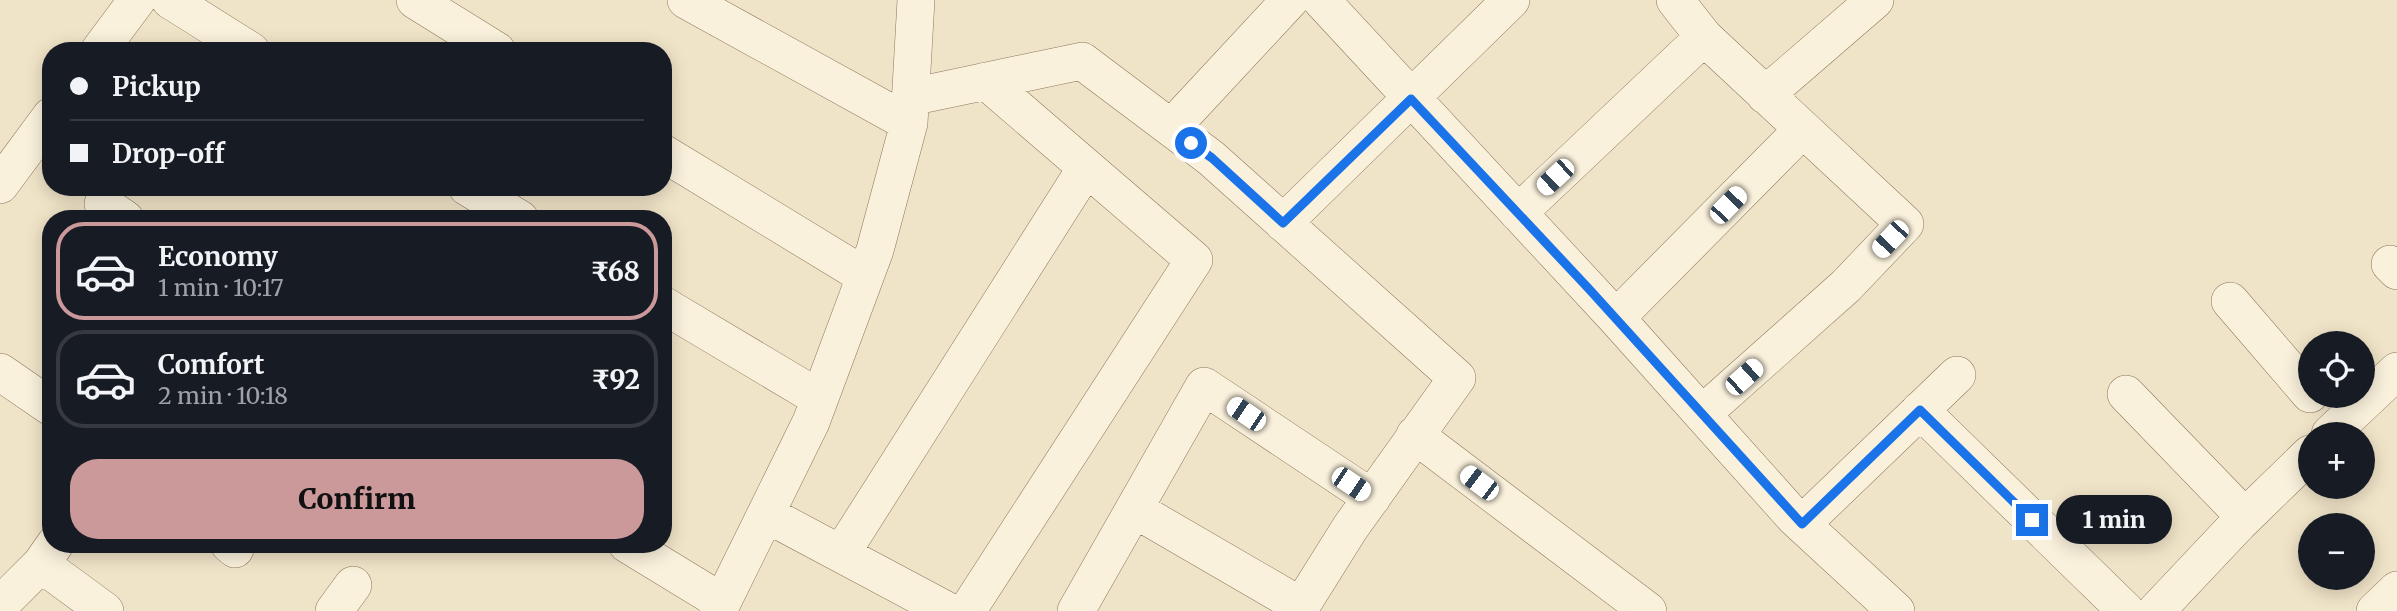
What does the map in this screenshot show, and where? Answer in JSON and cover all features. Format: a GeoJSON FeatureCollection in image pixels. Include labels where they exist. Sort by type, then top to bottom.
{"type":"FeatureCollection","features":[{"type":"Feature","properties":{"kind":"street"},"geometry":{"type":"LineString","coordinates":[[106,42],[137,0]]}},
{"type":"Feature","properties":{"kind":"street"},"geometry":{"type":"LineString","coordinates":[[170,0],[237,42]]}},
{"type":"Feature","properties":{"kind":"street"},"geometry":{"type":"LineString","coordinates":[[415,0],[483,42]]}},
{"type":"Feature","properties":{"kind":"street"},"geometry":{"type":"LineString","coordinates":[[686,0],[910,110],[986,81],[1082,61],[1212,158],[1457,378],[1415,435],[1300,608],[1134,509]]}},
{"type":"Feature","properties":{"kind":"street"},"geometry":{"type":"LineString","coordinates":[[640,553],[720,607],[811,422],[875,250],[910,110],[916,0]]}},
{"type":"Feature","properties":{"kind":"street"},"geometry":{"type":"LineString","coordinates":[[1171,128],[1290,0]]}},
{"type":"Feature","properties":{"kind":"street"},"geometry":{"type":"LineString","coordinates":[[1321,0],[1616,318],[1802,524],[1896,611]]}},
{"type":"Feature","properties":{"kind":"street"},"geometry":{"type":"LineString","coordinates":[[1283,223],[1511,0]]}},
{"type":"Feature","properties":{"kind":"street"},"geometry":{"type":"LineString","coordinates":[[1675,0],[1704,37],[1905,224],[1846,286],[1702,414]]}},
{"type":"Feature","properties":{"kind":"street"},"geometry":{"type":"LineString","coordinates":[[1765,94],[1871,1]]}},
{"type":"Feature","properties":{"kind":"street"},"geometry":{"type":"LineString","coordinates":[[1518,213],[1704,37]]}},
{"type":"Feature","properties":{"kind":"street"},"geometry":{"type":"LineString","coordinates":[[967,611],[1194,260],[986,81]]}},
{"type":"Feature","properties":{"kind":"street"},"geometry":{"type":"LineString","coordinates":[[0,185],[42,128]]}},
{"type":"Feature","properties":{"kind":"street"},"geometry":{"type":"LineString","coordinates":[[1616,318],[1802,130]]}},
{"type":"Feature","properties":{"kind":"street"},"geometry":{"type":"LineString","coordinates":[[672,158],[865,276]]}},
{"type":"Feature","properties":{"kind":"street"},"geometry":{"type":"LineString","coordinates":[[841,554],[1086,168]]}},
{"type":"Feature","properties":{"kind":"street"},"geometry":{"type":"LineString","coordinates":[[482,196],[505,210]]}},
{"type":"Feature","properties":{"kind":"street"},"geometry":{"type":"LineString","coordinates":[[2230,301],[2298,380]]}},
{"type":"Feature","properties":{"kind":"street"},"geometry":{"type":"LineString","coordinates":[[672,310],[819,398]]}},
{"type":"Feature","properties":{"kind":"street"},"geometry":{"type":"LineString","coordinates":[[2343,422],[2397,371]]}},
{"type":"Feature","properties":{"kind":"street"},"geometry":{"type":"LineString","coordinates":[[0,372],[42,401]]}},
{"type":"Feature","properties":{"kind":"street"},"geometry":{"type":"LineString","coordinates":[[1802,524],[1957,374]]}},
{"type":"Feature","properties":{"kind":"street"},"geometry":{"type":"LineString","coordinates":[[1076,611],[1204,386],[1372,498]]}},
{"type":"Feature","properties":{"kind":"street"},"geometry":{"type":"LineString","coordinates":[[2126,394],[2245,517]]}},
{"type":"Feature","properties":{"kind":"street"},"geometry":{"type":"LineString","coordinates":[[1920,410],[2126,611]]}},
{"type":"Feature","properties":{"kind":"street"},"geometry":{"type":"LineString","coordinates":[[1415,435],[1648,611]]}},
{"type":"Feature","properties":{"kind":"street"},"geometry":{"type":"LineString","coordinates":[[2156,611],[2298,466]]}},
{"type":"Feature","properties":{"kind":"street"},"geometry":{"type":"LineString","coordinates":[[766,514],[948,611]]}},
{"type":"Feature","properties":{"kind":"street"},"geometry":{"type":"LineString","coordinates":[[0,605],[48,554],[105,611]]}},
{"type":"Feature","properties":{"kind":"street"},"geometry":{"type":"LineString","coordinates":[[2375,611],[2397,590]]}},
{"type":"Feature","properties":{"kind":"route"},"geometry":{"type":"LineString","coordinates":[[1191,143],[1212,158],[1283,223],[1411,99],[1589,289],[1802,524],[1920,410],[2032,520]]}}]}
